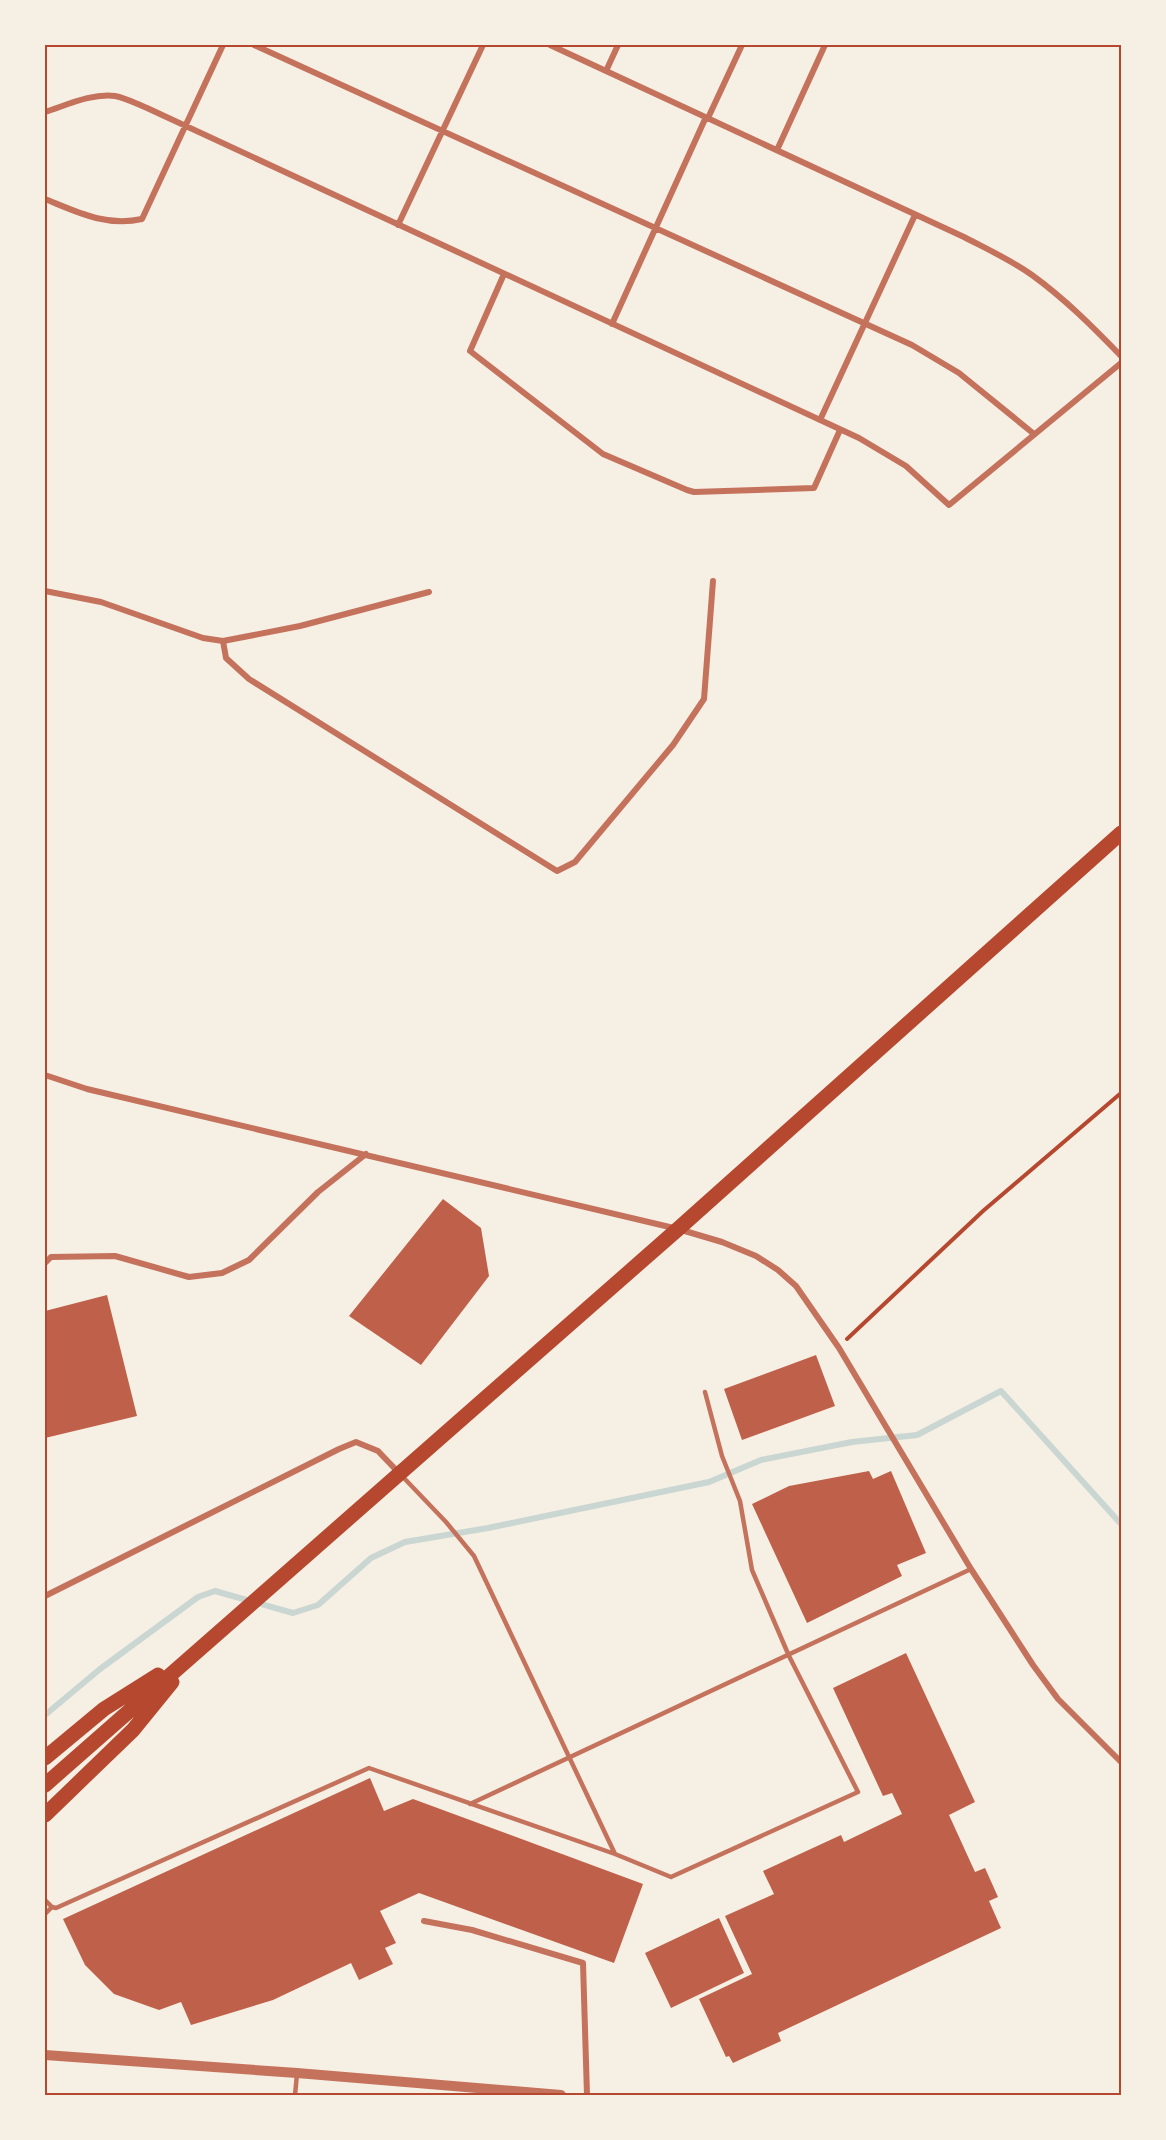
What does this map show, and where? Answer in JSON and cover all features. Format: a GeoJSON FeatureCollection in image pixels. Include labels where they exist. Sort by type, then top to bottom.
{"type":"FeatureCollection","features":[{"type":"Feature","properties":{"kind":"main road"},"geometry":{"type":"LineString","coordinates":[[45,1785],[678,1229],[1121,833]]}},
{"type":"Feature","properties":{"kind":"main road"},"geometry":{"type":"LineString","coordinates":[[45,1758],[104,1709],[201,1647]]}},
{"type":"Feature","properties":{"kind":"main road"},"geometry":{"type":"LineString","coordinates":[[45,1815],[133,1730],[201,1647]]}},
{"type":"Feature","properties":{"kind":"street"},"geometry":{"type":"LineString","coordinates":[[45,199],[89,218],[103,221],[129,222],[142,219],[223,45]]}},
{"type":"Feature","properties":{"kind":"street"},"geometry":{"type":"LineString","coordinates":[[254,45],[912,345],[959,373],[1035,434]]}},
{"type":"Feature","properties":{"kind":"street"},"geometry":{"type":"LineString","coordinates":[[398,225],[483,45]]}},
{"type":"Feature","properties":{"kind":"street"},"geometry":{"type":"LineString","coordinates":[[550,45],[964,237],[1030,274],[1062,298],[1121,356]]}},
{"type":"Feature","properties":{"kind":"street"},"geometry":{"type":"LineString","coordinates":[[606,71],[618,45]]}},
{"type":"Feature","properties":{"kind":"street"},"geometry":{"type":"LineString","coordinates":[[612,324],[742,45]]}},
{"type":"Feature","properties":{"kind":"street"},"geometry":{"type":"LineString","coordinates":[[777,150],[825,45]]}},
{"type":"Feature","properties":{"kind":"street"},"geometry":{"type":"LineString","coordinates":[[45,112],[88,98],[115,96],[147,108],[859,438],[906,466],[949,505],[1121,363]]}},
{"type":"Feature","properties":{"kind":"street"},"geometry":{"type":"LineString","coordinates":[[820,420],[915,215]]}},
{"type":"Feature","properties":{"kind":"street"},"geometry":{"type":"LineString","coordinates":[[504,274],[470,351],[603,454],[694,492],[814,488],[840,430]]}},
{"type":"Feature","properties":{"kind":"street"},"geometry":{"type":"LineString","coordinates":[[223,641],[226,658],[249,679],[556,871],[575,862],[673,745],[704,699],[713,581]]}},
{"type":"Feature","properties":{"kind":"street"},"geometry":{"type":"LineString","coordinates":[[45,591],[101,602],[203,638],[223,641],[300,626],[429,592]]}},
{"type":"Feature","properties":{"kind":"street"},"geometry":{"type":"LineString","coordinates":[[45,1075],[87,1089],[678,1229],[739,1249],[756,1256],[778,1270],[796,1286],[839,1348],[971,1569],[1033,1665],[1058,1699],[1121,1762]]}},
{"type":"Feature","properties":{"kind":"street"},"geometry":{"type":"LineString","coordinates":[[45,1263],[51,1257],[115,1256],[189,1277],[222,1273],[249,1260],[318,1192],[366,1154]]}},
{"type":"Feature","properties":{"kind":"street"},"geometry":{"type":"LineString","coordinates":[[45,1596],[347,1446],[356,1443],[378,1451],[400,1474]]}},
{"type":"Feature","properties":{"kind":"street"},"geometry":{"type":"LineString","coordinates":[[424,1921],[472,1930],[583,1963],[587,2095]]}},
{"type":"Feature","properties":{"kind":"street"},"geometry":{"type":"LineString","coordinates":[[45,2055],[561,2095]]}},
{"type":"Feature","properties":{"kind":"lane"},"geometry":{"type":"LineString","coordinates":[[45,1900],[56,1908],[369,1768],[615,1854],[671,1877],[858,1791],[789,1656],[752,1570],[740,1501],[722,1456],[705,1392]]}},
{"type":"Feature","properties":{"kind":"lane"},"geometry":{"type":"LineString","coordinates":[[400,1474],[446,1522],[474,1556],[615,1854]]}},
{"type":"Feature","properties":{"kind":"lane"},"geometry":{"type":"LineString","coordinates":[[470,1804],[971,1569]]}},
{"type":"Feature","properties":{"kind":"lane"},"geometry":{"type":"LineString","coordinates":[[45,1914],[52,1907]]}},
{"type":"Feature","properties":{"kind":"lane"},"geometry":{"type":"LineString","coordinates":[[295,2095],[297,2073]]}},
{"type":"Feature","properties":{"kind":"path"},"geometry":{"type":"LineString","coordinates":[[839,1348],[983,1211],[1121,1093]]}},
{"type":"Feature","properties":{"kind":"building"},"geometry":{"type":"Polygon","coordinates":[[[443,1199],[481,1228],[489,1276],[421,1365],[349,1316],[443,1199]]]}},
{"type":"Feature","properties":{"kind":"building"},"geometry":{"type":"Polygon","coordinates":[[[107,1295],[137,1416],[45,1438],[45,1311],[107,1295]]]}},
{"type":"Feature","properties":{"kind":"building"},"geometry":{"type":"Polygon","coordinates":[[[816,1355],[835,1406],[742,1440],[724,1389],[816,1355]]]}},
{"type":"Feature","properties":{"kind":"building"},"geometry":{"type":"Polygon","coordinates":[[[869,1471],[873,1479],[891,1471],[926,1553],[897,1565],[902,1576],[807,1623],[752,1504],[789,1486],[869,1471]]]}},
{"type":"Feature","properties":{"kind":"building"},"geometry":{"type":"Polygon","coordinates":[[[906,1653],[975,1802],[949,1815],[975,1872],[985,1868],[998,1897],[989,1901],[1001,1928],[778,2033],[781,2041],[733,2063],[729,2056],[726,2057],[699,1999],[752,1974],[725,1916],[774,1894],[763,1871],[841,1835],[844,1842],[902,1814],[892,1793],[883,1796],[833,1688],[906,1653]]]}},
{"type":"Feature","properties":{"kind":"building"},"geometry":{"type":"Polygon","coordinates":[[[370,1778],[384,1811],[413,1799],[643,1884],[614,1963],[419,1893],[380,1911],[396,1943],[385,1948],[393,1964],[359,1980],[351,1963],[273,2000],[191,2025],[181,2002],[159,2010],[114,1994],[85,1965],[63,1919],[370,1778]]]}},
{"type":"Feature","properties":{"kind":"building"},"geometry":{"type":"Polygon","coordinates":[[[719,1918],[744,1973],[671,2008],[645,1953],[719,1918]]]}},
{"type":"Feature","properties":{"kind":"waterway"},"geometry":{"type":"LineString","coordinates":[[45,1715],[100,1669],[198,1597],[215,1591],[293,1613],[318,1605],[371,1558],[405,1542],[488,1528],[709,1482],[761,1460],[852,1442],[917,1435],[1001,1391],[1121,1524]]}}]}
